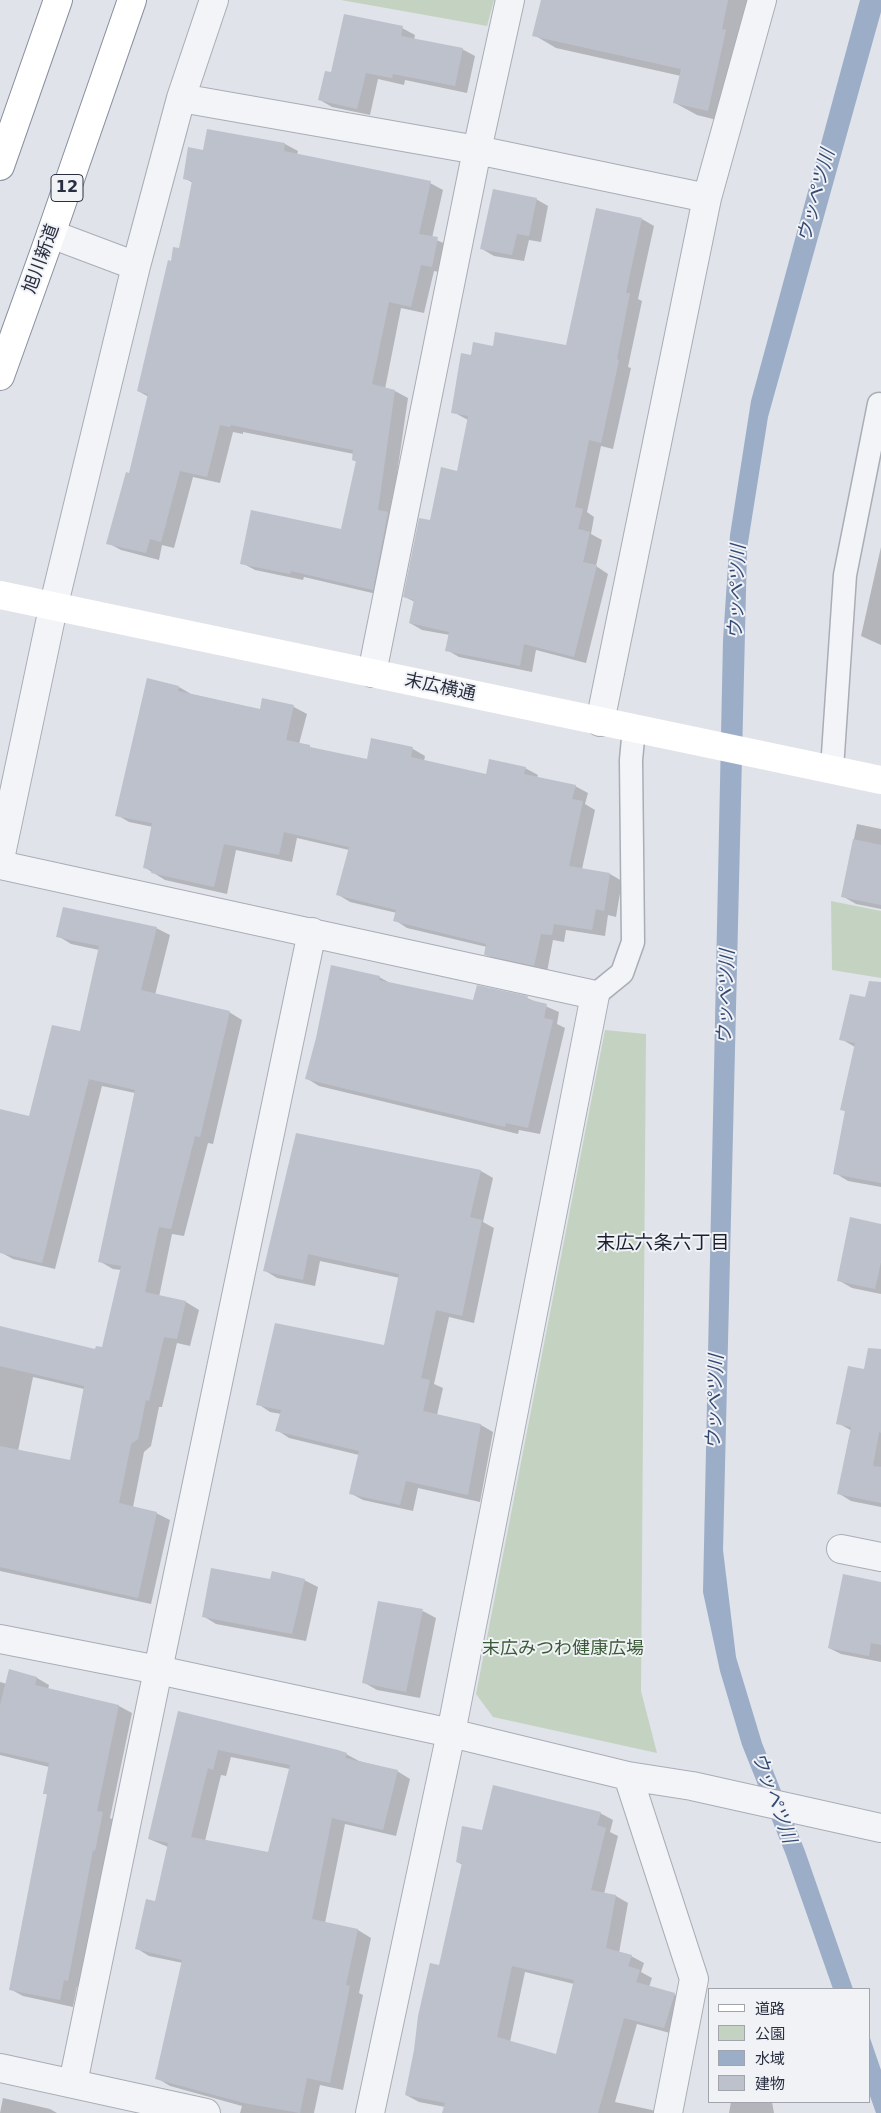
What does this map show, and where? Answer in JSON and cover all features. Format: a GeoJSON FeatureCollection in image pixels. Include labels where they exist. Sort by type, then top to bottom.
{"type":"FeatureCollection","features":[{"type":"Feature","properties":{"kind":"main road"},"geometry":{"type":"LineString","coordinates":[[0,166],[58,0]]}},
{"type":"Feature","properties":{"kind":"main road","name":"旭川新道"},"geometry":{"type":"LineString","coordinates":[[0,376],[132,0]]}},
{"type":"Feature","properties":{"kind":"main road","name":"末広横通"},"geometry":{"type":"LineString","coordinates":[[0,595],[53,608],[881,780]]}},
{"type":"Feature","properties":{"kind":"street"},"geometry":{"type":"LineString","coordinates":[[0,859],[53,608],[136,266],[181,98],[214,0]]}},
{"type":"Feature","properties":{"kind":"street"},"geometry":{"type":"LineString","coordinates":[[372,673],[477,150],[510,0]]}},
{"type":"Feature","properties":{"kind":"street"},"geometry":{"type":"LineString","coordinates":[[600,722],[707,198],[762,0]]}},
{"type":"Feature","properties":{"kind":"street"},"geometry":{"type":"LineString","coordinates":[[181,98],[477,150],[707,198]]}},
{"type":"Feature","properties":{"kind":"street"},"geometry":{"type":"LineString","coordinates":[[51,234],[136,266]]}},
{"type":"Feature","properties":{"kind":"street"},"geometry":{"type":"LineString","coordinates":[[0,865],[595,995],[451,1733],[370,2113]]}},
{"type":"Feature","properties":{"kind":"street"},"geometry":{"type":"LineString","coordinates":[[73,2083],[312,932]]}},
{"type":"Feature","properties":{"kind":"street"},"geometry":{"type":"LineString","coordinates":[[841,1549],[881,1557]]}},
{"type":"Feature","properties":{"kind":"street"},"geometry":{"type":"LineString","coordinates":[[0,1639],[158,1670],[451,1733],[628,1776],[692,1786],[870,1825]]}},
{"type":"Feature","properties":{"kind":"street"},"geometry":{"type":"LineString","coordinates":[[628,1776],[694,1979],[668,2113]]}},
{"type":"Feature","properties":{"kind":"street"},"geometry":{"type":"LineString","coordinates":[[0,2068],[206,2113]]}},
{"type":"Feature","properties":{"kind":"lane"},"geometry":{"type":"LineString","coordinates":[[832,769],[845,575],[879,404]]}},
{"type":"Feature","properties":{"kind":"lane"},"geometry":{"type":"LineString","coordinates":[[595,995],[622,973],[633,942],[631,760],[646,731]]}},
{"type":"Feature","properties":{"kind":"green space"},"geometry":{"type":"Polygon","coordinates":[[[341,0],[494,0],[487,26],[341,0]]]}},
{"type":"Feature","properties":{"kind":"green space"},"geometry":{"type":"Polygon","coordinates":[[[831,901],[881,911],[881,978],[832,970],[831,901]]]}},
{"type":"Feature","properties":{"kind":"green space","name":"末広みつわ健康広場"},"geometry":{"type":"Polygon","coordinates":[[[605,1030],[646,1034],[641,1691],[657,1753],[493,1717],[476,1694],[605,1030]]]}},
{"type":"Feature","properties":{"kind":"water","name":"ウッペツ川"},"geometry":{"type":"Polygon","coordinates":[[[860,0],[881,0],[881,12],[768,417],[747,549],[723,1550],[736,1657],[762,1743],[805,1851],[853,1988],[833,1988],[786,1855],[742,1745],[720,1671],[703,1592],[723,640],[730,535],[751,401],[860,0]]]}},
{"type":"Feature","properties":{"kind":"water"},"geometry":{"type":"Polygon","coordinates":[[[871,2041],[881,2070],[881,2113],[876,2113],[871,2099],[871,2041]]]}},
{"type":"Feature","properties":{"kind":"building"},"geometry":{"type":"Polygon","coordinates":[[[541,0],[728,0],[722,29],[726,30],[708,111],[673,103],[681,69],[532,36],[541,0]]]}},
{"type":"Feature","properties":{"kind":"building"},"geometry":{"type":"Polygon","coordinates":[[[344,14],[403,26],[401,36],[463,48],[455,86],[393,74],[392,78],[366,73],[357,109],[318,100],[325,71],[331,72],[344,14]]]}},
{"type":"Feature","properties":{"kind":"building"},"geometry":{"type":"Polygon","coordinates":[[[207,129],[285,143],[284,151],[431,181],[419,234],[438,237],[432,267],[421,265],[411,307],[389,302],[372,384],[395,390],[378,510],[388,512],[373,590],[291,571],[290,574],[240,564],[251,510],[341,529],[356,461],[352,460],[353,450],[231,425],[230,427],[220,425],[207,477],[180,471],[161,542],[150,539],[146,553],[106,544],[126,472],[129,473],[148,394],[137,391],[168,260],[171,261],[173,247],[179,248],[192,181],[183,179],[188,147],[203,150],[207,129]]]}},
{"type":"Feature","properties":{"kind":"building"},"geometry":{"type":"Polygon","coordinates":[[[493,189],[537,198],[529,236],[517,234],[512,255],[480,249],[493,189]]]}},
{"type":"Feature","properties":{"kind":"building"},"geometry":{"type":"Polygon","coordinates":[[[596,208],[642,218],[626,293],[630,293],[617,359],[619,360],[601,443],[589,440],[575,507],[583,509],[578,529],[590,532],[583,562],[597,565],[574,657],[524,644],[520,666],[445,651],[449,632],[409,623],[414,600],[403,597],[419,518],[430,520],[441,467],[457,471],[468,416],[451,413],[461,353],[471,355],[473,342],[493,346],[495,332],[566,345],[596,208]]]}},
{"type":"Feature","properties":{"kind":"building"},"geometry":{"type":"Polygon","coordinates":[[[147,678],[179,686],[178,691],[260,709],[262,698],[294,705],[286,740],[310,745],[310,747],[367,759],[371,738],[413,747],[411,757],[486,774],[489,759],[526,767],[524,774],[576,785],[572,799],[583,801],[569,866],[610,873],[604,911],[596,909],[592,930],[554,924],[552,935],[541,934],[534,966],[484,955],[486,944],[393,921],[396,910],[336,895],[349,847],[284,832],[279,855],[224,844],[214,887],[151,873],[152,870],[143,868],[152,823],[115,816],[147,678]]]}},
{"type":"Feature","properties":{"kind":"building"},"geometry":{"type":"Polygon","coordinates":[[[853,839],[881,845],[881,905],[841,897],[853,839]]]}},
{"type":"Feature","properties":{"kind":"building"},"geometry":{"type":"Polygon","coordinates":[[[63,907],[157,927],[141,990],[230,1011],[200,1137],[195,1136],[171,1229],[159,1227],[145,1292],[186,1301],[177,1339],[164,1337],[149,1401],[146,1400],[138,1439],[131,1444],[119,1503],[157,1512],[138,1598],[0,1567],[0,1446],[70,1460],[84,1386],[0,1366],[0,1326],[95,1349],[96,1346],[102,1347],[121,1266],[98,1262],[135,1090],[89,1079],[42,1263],[0,1253],[0,1109],[29,1116],[52,1025],[80,1031],[99,946],[56,937],[63,907]]]}},
{"type":"Feature","properties":{"kind":"building"},"geometry":{"type":"Polygon","coordinates":[[[331,965],[380,976],[379,980],[473,1000],[477,985],[528,996],[527,999],[547,1004],[544,1018],[553,1020],[528,1128],[506,1123],[505,1127],[305,1079],[316,1038],[331,965]]]}},
{"type":"Feature","properties":{"kind":"building"},"geometry":{"type":"Polygon","coordinates":[[[869,981],[881,982],[881,1183],[833,1174],[845,1111],[840,1110],[855,1043],[839,1040],[850,994],[865,997],[869,981]]]}},
{"type":"Feature","properties":{"kind":"building"},"geometry":{"type":"Polygon","coordinates":[[[296,1133],[481,1170],[470,1217],[482,1220],[462,1316],[436,1310],[421,1378],[430,1380],[423,1411],[481,1424],[468,1495],[406,1481],[400,1505],[349,1494],[359,1451],[275,1431],[281,1410],[256,1405],[275,1323],[384,1345],[399,1274],[308,1254],[303,1280],[263,1271],[296,1133]]]}},
{"type":"Feature","properties":{"kind":"building"},"geometry":{"type":"Polygon","coordinates":[[[850,1217],[881,1224],[881,1262],[875,1289],[837,1281],[850,1217]]]}},
{"type":"Feature","properties":{"kind":"building"},"geometry":{"type":"Polygon","coordinates":[[[868,1348],[881,1349],[881,1433],[879,1432],[873,1466],[881,1467],[881,1503],[837,1494],[851,1427],[836,1424],[848,1366],[864,1369],[868,1348]]]}},
{"type":"Feature","properties":{"kind":"building"},"geometry":{"type":"Polygon","coordinates":[[[211,1568],[270,1579],[272,1571],[305,1579],[292,1634],[202,1617],[211,1568]]]}},
{"type":"Feature","properties":{"kind":"building"},"geometry":{"type":"Polygon","coordinates":[[[843,1574],[881,1582],[881,1645],[871,1643],[869,1656],[828,1648],[843,1574]]]}},
{"type":"Feature","properties":{"kind":"building"},"geometry":{"type":"Polygon","coordinates":[[[378,1601],[423,1609],[406,1692],[362,1683],[378,1601]]]}},
{"type":"Feature","properties":{"kind":"building"},"geometry":{"type":"Polygon","coordinates":[[[9,1669],[37,1677],[35,1685],[119,1705],[97,1811],[103,1812],[95,1851],[93,1850],[68,1981],[64,1980],[60,2000],[9,1990],[47,1794],[43,1794],[49,1763],[0,1752],[0,1705],[9,1669]]]}},
{"type":"Feature","properties":{"kind":"building"},"geometry":{"type":"Polygon","coordinates":[[[178,1711],[338,1750],[347,1753],[345,1758],[398,1770],[383,1830],[332,1818],[312,1919],[358,1929],[346,1985],[350,1986],[330,2083],[307,2078],[300,2113],[244,2103],[155,2079],[182,1960],[135,1949],[146,1899],[155,1901],[168,1843],[148,1839],[178,1711]],[[218,1750],[213,1770],[208,1768],[191,1837],[268,1852],[290,1765],[218,1750]]]}},
{"type":"Feature","properties":{"kind":"building"},"geometry":{"type":"Polygon","coordinates":[[[493,1785],[601,1812],[597,1825],[606,1828],[591,1890],[616,1895],[606,1948],[632,1955],[628,1966],[640,1970],[636,1982],[675,1993],[664,2028],[624,2018],[598,2113],[442,2113],[445,2103],[405,2095],[414,2050],[418,2016],[430,1963],[439,1965],[462,1863],[456,1862],[462,1826],[482,1830],[493,1785]],[[512,1966],[497,2037],[556,2054],[574,1980],[512,1966]]]}},
{"type":"Feature","properties":{"kind":"district","name":"末広六条六丁目"},"geometry":{"type":"Point","coordinates":[663,1244]}}]}
